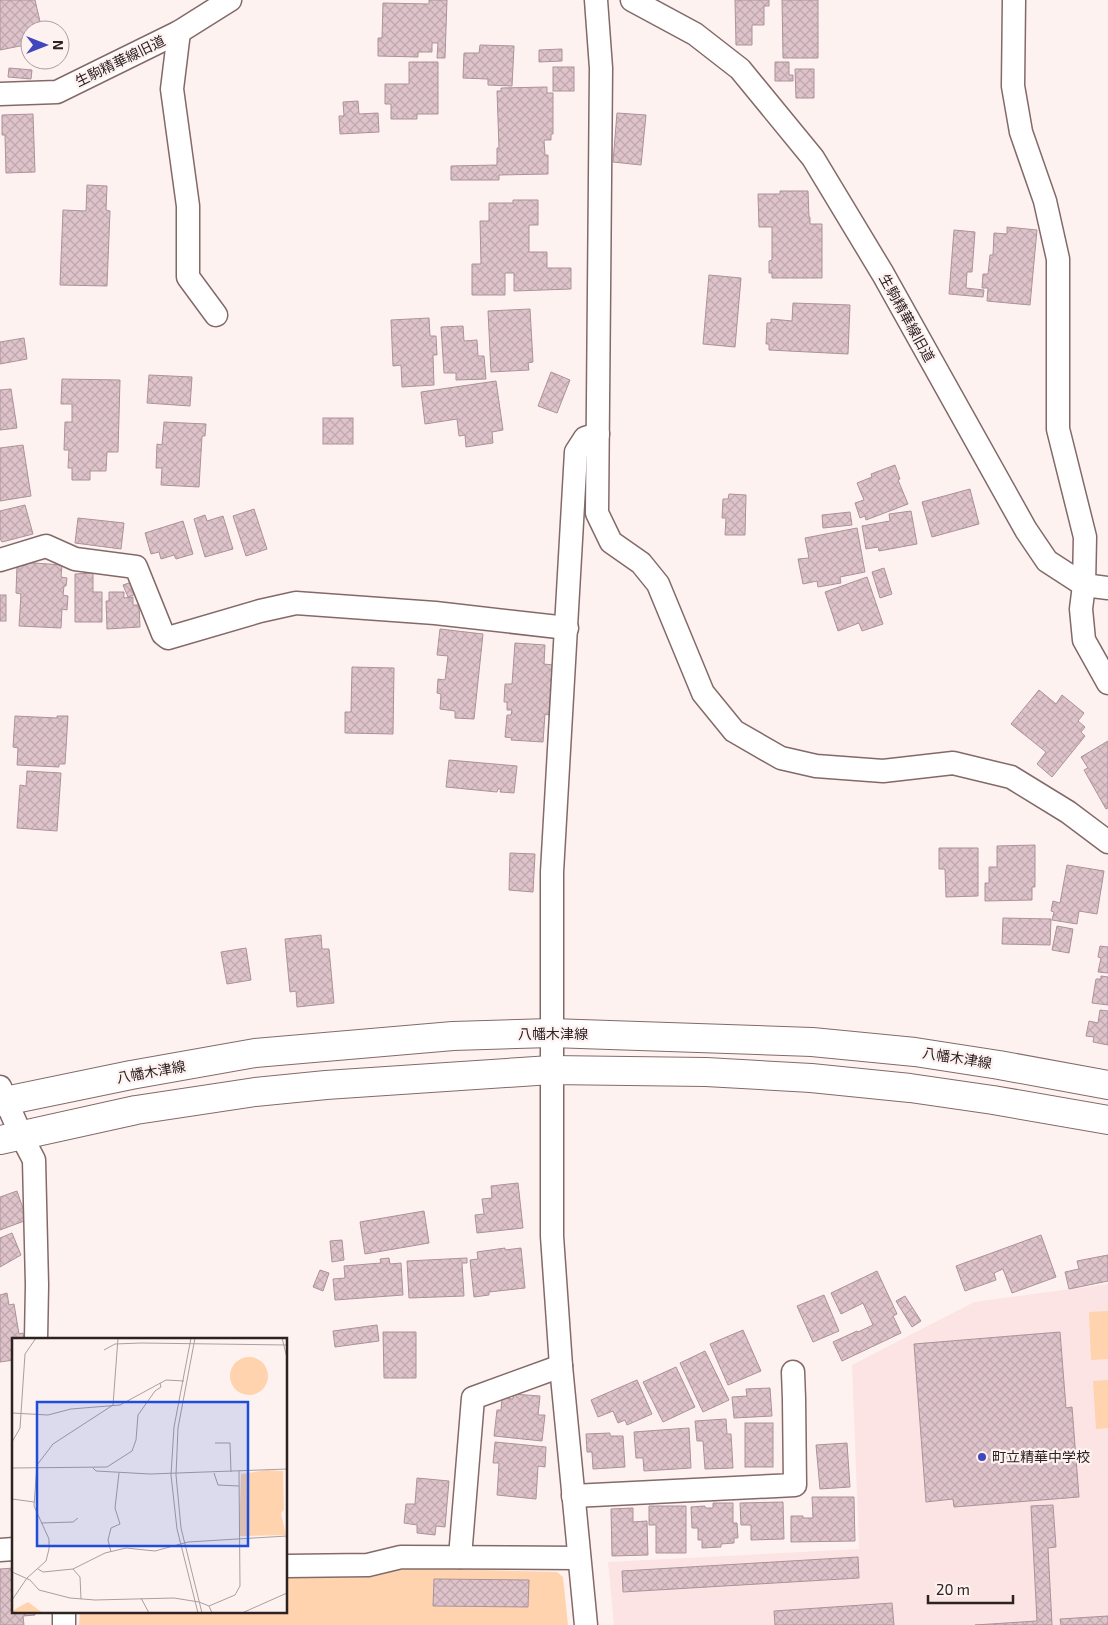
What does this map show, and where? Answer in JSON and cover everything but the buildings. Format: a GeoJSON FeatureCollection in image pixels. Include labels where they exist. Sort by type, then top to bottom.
{"type":"FeatureCollection","features":[{"type":"Feature","properties":{"kind":"main road","name":"八幡木津線"},"geometry":{"type":"LineString","coordinates":[[2,1096],[255,1054],[453,1036],[551,1032],[831,1044],[915,1052],[1108,1085]]}},
{"type":"Feature","properties":{"kind":"main road"},"geometry":{"type":"LineString","coordinates":[[10,1137],[136,1110],[255,1092],[551,1070],[706,1072],[811,1078],[910,1088],[994,1100],[1108,1120]]}},
{"type":"Feature","properties":{"kind":"street","name":"生駒精華線旧道"},"geometry":{"type":"LineString","coordinates":[[0,94],[58,92],[179,32],[230,0]]}},
{"type":"Feature","properties":{"kind":"street"},"geometry":{"type":"LineString","coordinates":[[596,0],[600,68],[597,513],[611,542],[642,563],[658,584],[703,693],[734,731],[781,758],[816,766],[883,771],[952,763],[1011,777],[1068,812],[1108,842]]}},
{"type":"Feature","properties":{"kind":"street","name":"生駒精華線旧道"},"geometry":{"type":"LineString","coordinates":[[632,0],[695,34],[740,69],[807,151],[883,274],[1026,530],[1047,561],[1084,585]]}},
{"type":"Feature","properties":{"kind":"street"},"geometry":{"type":"LineString","coordinates":[[1014,0],[1013,86],[1021,132],[1045,201],[1058,259],[1058,429],[1085,537],[1084,585],[1081,609],[1084,640],[1108,683]]}},
{"type":"Feature","properties":{"kind":"street"},"geometry":{"type":"LineString","coordinates":[[179,32],[172,89],[188,206],[188,277],[216,315]]}},
{"type":"Feature","properties":{"kind":"street"},"geometry":{"type":"LineString","coordinates":[[586,1625],[561,1366],[552,1236],[552,872],[576,452],[585,438],[598,434]]}},
{"type":"Feature","properties":{"kind":"street"},"geometry":{"type":"LineString","coordinates":[[0,560],[46,546],[75,560],[136,567],[163,634],[168,638],[260,611],[296,603],[435,613],[567,628]]}},
{"type":"Feature","properties":{"kind":"street"},"geometry":{"type":"LineString","coordinates":[[1084,585],[1108,588]]}},
{"type":"Feature","properties":{"kind":"street"},"geometry":{"type":"LineString","coordinates":[[2,1096],[10,1137],[34,1160],[37,1285],[36,1338]]}},
{"type":"Feature","properties":{"kind":"street"},"geometry":{"type":"LineString","coordinates":[[460,1557],[472,1398],[561,1366]]}},
{"type":"Feature","properties":{"kind":"street"},"geometry":{"type":"LineString","coordinates":[[573,1496],[795,1484],[792,1372]]}},
{"type":"Feature","properties":{"kind":"street"},"geometry":{"type":"LineString","coordinates":[[288,1566],[368,1565],[402,1557],[579,1558]]}},
{"type":"Feature","properties":{"kind":"street"},"geometry":{"type":"LineString","coordinates":[[64,1612],[64,1625]]}},
{"type":"Feature","properties":{"kind":"shaded area","name":"町立精華中学校"},"geometry":{"type":"Polygon","coordinates":[[[1108,1284],[1108,1625],[614,1625],[608,1562],[859,1549],[852,1365],[974,1302],[1108,1284]]]}},
{"type":"Feature","properties":{"kind":"shaded area"},"geometry":{"type":"Polygon","coordinates":[[[1108,1311],[1108,1359],[1091,1360],[1089,1312],[1108,1311]]]}},
{"type":"Feature","properties":{"kind":"shaded area"},"geometry":{"type":"Polygon","coordinates":[[[1108,1380],[1108,1428],[1096,1429],[1093,1381],[1108,1380]]]}},
{"type":"Feature","properties":{"kind":"shaded area"},"geometry":{"type":"Polygon","coordinates":[[[404,1568],[557,1572],[563,1577],[568,1625],[79,1625],[80,1612],[288,1612],[288,1577],[373,1577],[404,1568]]]}},
{"type":"Feature","properties":{"kind":"place","name":"町立精華中学校"},"geometry":{"type":"Point","coordinates":[982,1457]}}]}
